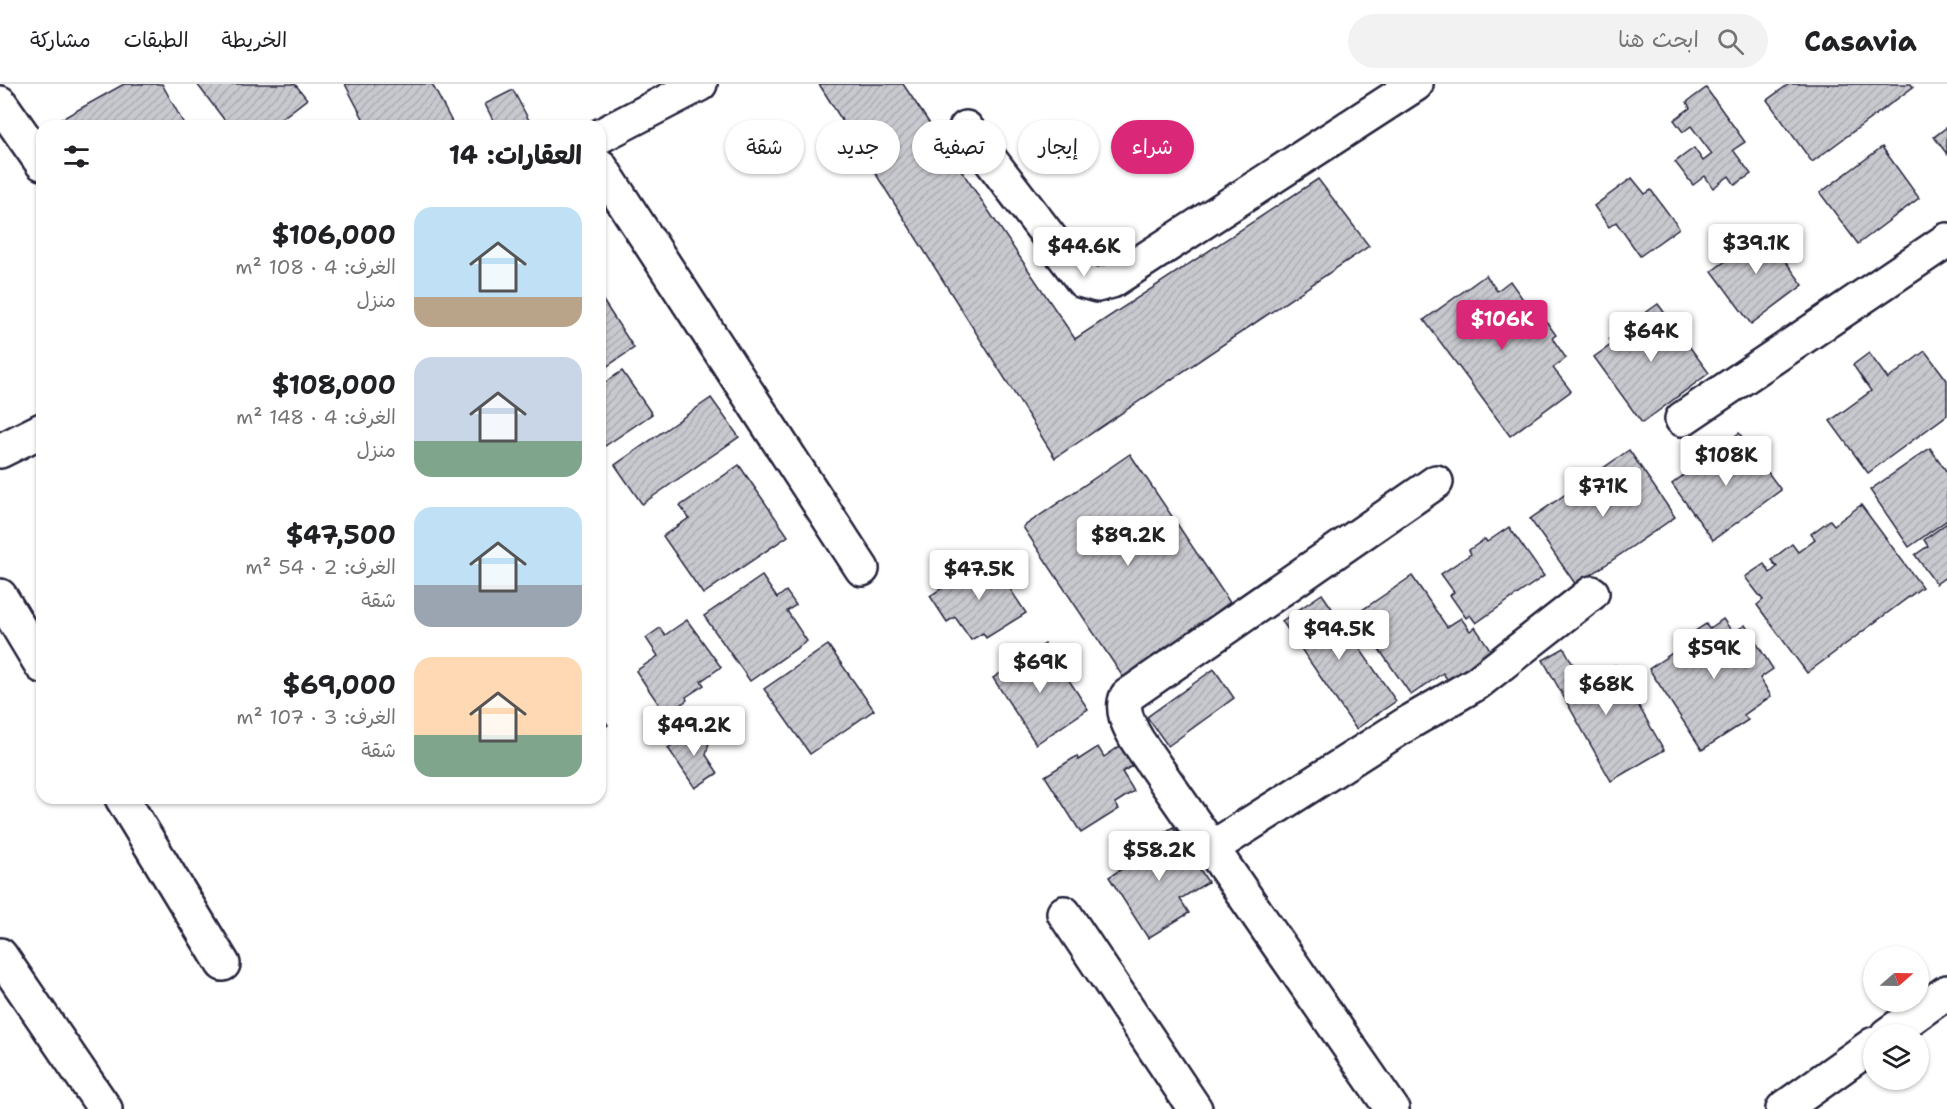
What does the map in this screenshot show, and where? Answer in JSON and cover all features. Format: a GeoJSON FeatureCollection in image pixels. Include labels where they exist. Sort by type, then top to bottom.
{"type":"FeatureCollection","features":[{"type":"Feature","properties":{"kind":"street"},"geometry":{"type":"LineString","coordinates":[[606,133],[700,84]]}},
{"type":"Feature","properties":{"kind":"street"},"geometry":{"type":"LineString","coordinates":[[1001,174],[1083,281],[1097,285],[1112,281],[1416,84]]}},
{"type":"Feature","properties":{"kind":"street"},"geometry":{"type":"LineString","coordinates":[[0,103],[36,154]]}},
{"type":"Feature","properties":{"kind":"street"},"geometry":{"type":"LineString","coordinates":[[606,175],[862,569]]}},
{"type":"Feature","properties":{"kind":"street"},"geometry":{"type":"LineString","coordinates":[[1682,419],[1947,240]]}},
{"type":"Feature","properties":{"kind":"street"},"geometry":{"type":"LineString","coordinates":[[0,451],[36,433]]}},
{"type":"Feature","properties":{"kind":"street"},"geometry":{"type":"LineString","coordinates":[[1392,1109],[1129,725],[1124,704],[1127,696],[1436,482]]}},
{"type":"Feature","properties":{"kind":"street"},"geometry":{"type":"LineString","coordinates":[[1212,848],[1408,723],[1478,683],[1592,592]]}},
{"type":"Feature","properties":{"kind":"street"},"geometry":{"type":"LineString","coordinates":[[0,596],[36,656]]}},
{"type":"Feature","properties":{"kind":"street"},"geometry":{"type":"LineString","coordinates":[[127,804],[223,964]]}},
{"type":"Feature","properties":{"kind":"street"},"geometry":{"type":"LineString","coordinates":[[1064,913],[1195,1109]]}},
{"type":"Feature","properties":{"kind":"street"},"geometry":{"type":"LineString","coordinates":[[0,955],[105,1109]]}},
{"type":"Feature","properties":{"kind":"street"},"geometry":{"type":"LineString","coordinates":[[1902,1024],[1947,992]]}},
{"type":"Feature","properties":{"kind":"street"},"geometry":{"type":"LineString","coordinates":[[1783,1109],[1863,1052]]}},
{"type":"Feature","properties":{"kind":"building"},"geometry":{"type":"Polygon","coordinates":[[[124,84],[162,84],[182,120],[60,120],[124,84]]]}},
{"type":"Feature","properties":{"kind":"building"},"geometry":{"type":"Polygon","coordinates":[[[197,84],[295,84],[307,99],[280,120],[224,120],[197,84]]]}},
{"type":"Feature","properties":{"kind":"building"},"geometry":{"type":"Polygon","coordinates":[[[345,84],[432,84],[451,120],[364,120],[345,84]]]}},
{"type":"Feature","properties":{"kind":"building"},"geometry":{"type":"Polygon","coordinates":[[[819,84],[903,84],[927,120],[912,120],[912,174],[964,174],[1075,339],[1318,179],[1369,246],[1055,458],[876,174],[900,174],[900,120],[842,120],[819,84]]]}},
{"type":"Feature","properties":{"kind":"building"},"geometry":{"type":"Polygon","coordinates":[[[1789,84],[1911,84],[1913,87],[1812,162],[1767,100],[1789,84]]]}},
{"type":"Feature","properties":{"kind":"building"},"geometry":{"type":"Polygon","coordinates":[[[1706,88],[1745,142],[1733,150],[1751,174],[1735,185],[1729,176],[1713,188],[1705,176],[1693,185],[1675,162],[1694,148],[1703,161],[1712,154],[1691,126],[1683,132],[1674,120],[1690,108],[1687,102],[1706,88]]]}},
{"type":"Feature","properties":{"kind":"building"},"geometry":{"type":"Polygon","coordinates":[[[513,90],[529,120],[493,120],[485,104],[513,90]]]}},
{"type":"Feature","properties":{"kind":"building"},"geometry":{"type":"Polygon","coordinates":[[[1947,127],[1947,154],[1934,137],[1947,127]]]}},
{"type":"Feature","properties":{"kind":"building"},"geometry":{"type":"Polygon","coordinates":[[[1882,147],[1919,198],[1858,244],[1820,193],[1882,147]]]}},
{"type":"Feature","properties":{"kind":"building"},"geometry":{"type":"Polygon","coordinates":[[[1632,178],[1645,194],[1651,190],[1679,228],[1640,256],[1616,222],[1609,227],[1594,206],[1632,178]]]}},
{"type":"Feature","properties":{"kind":"building"},"geometry":{"type":"Polygon","coordinates":[[[1744,227],[1753,241],[1764,232],[1803,285],[1751,324],[1712,271],[1738,252],[1728,239],[1744,227]]]}},
{"type":"Feature","properties":{"kind":"building"},"geometry":{"type":"Polygon","coordinates":[[[1486,275],[1497,291],[1510,281],[1527,305],[1532,302],[1556,335],[1552,338],[1566,358],[1553,368],[1571,391],[1510,436],[1424,320],[1486,275]]]}},
{"type":"Feature","properties":{"kind":"building"},"geometry":{"type":"Polygon","coordinates":[[[1658,304],[1709,373],[1642,423],[1594,357],[1612,344],[1609,339],[1658,304]]]}},
{"type":"Feature","properties":{"kind":"building"},"geometry":{"type":"Polygon","coordinates":[[[606,305],[634,348],[606,367],[606,305]]]}},
{"type":"Feature","properties":{"kind":"building"},"geometry":{"type":"Polygon","coordinates":[[[1925,351],[1947,380],[1947,415],[1868,473],[1830,421],[1871,391],[1853,365],[1869,353],[1888,379],[1925,351]]]}},
{"type":"Feature","properties":{"kind":"building"},"geometry":{"type":"Polygon","coordinates":[[[622,371],[652,414],[606,445],[606,382],[622,371]]]}},
{"type":"Feature","properties":{"kind":"building"},"geometry":{"type":"Polygon","coordinates":[[[711,398],[739,437],[642,504],[615,465],[711,398]]]}},
{"type":"Feature","properties":{"kind":"building"},"geometry":{"type":"Polygon","coordinates":[[[1739,433],[1781,490],[1713,540],[1672,484],[1739,433]]]}},
{"type":"Feature","properties":{"kind":"building"},"geometry":{"type":"Polygon","coordinates":[[[1930,448],[1947,472],[1947,520],[1909,547],[1870,490],[1930,448]]]}},
{"type":"Feature","properties":{"kind":"building"},"geometry":{"type":"Polygon","coordinates":[[[1629,450],[1675,517],[1576,585],[1530,519],[1629,450]]]}},
{"type":"Feature","properties":{"kind":"building"},"geometry":{"type":"Polygon","coordinates":[[[1130,454],[1233,607],[1125,680],[1023,527],[1130,454]]]}},
{"type":"Feature","properties":{"kind":"building"},"geometry":{"type":"Polygon","coordinates":[[[739,465],[788,536],[703,594],[663,536],[689,518],[680,506],[739,465]]]}},
{"type":"Feature","properties":{"kind":"building"},"geometry":{"type":"Polygon","coordinates":[[[1861,505],[1922,587],[1807,673],[1757,605],[1763,600],[1745,577],[1764,564],[1770,573],[1777,567],[1771,560],[1792,544],[1798,552],[1815,539],[1811,534],[1830,520],[1834,525],[1861,505]]]}},
{"type":"Feature","properties":{"kind":"building"},"geometry":{"type":"Polygon","coordinates":[[[1947,523],[1947,576],[1936,584],[1915,555],[1928,546],[1924,540],[1947,523]]]}},
{"type":"Feature","properties":{"kind":"building"},"geometry":{"type":"Polygon","coordinates":[[[1509,527],[1544,576],[1476,623],[1470,615],[1466,618],[1450,595],[1454,592],[1441,574],[1471,554],[1469,550],[1485,539],[1487,542],[1509,527]]]}},
{"type":"Feature","properties":{"kind":"building"},"geometry":{"type":"Polygon","coordinates":[[[989,557],[1026,613],[986,638],[983,633],[971,640],[955,617],[947,622],[930,596],[989,557]]]}},
{"type":"Feature","properties":{"kind":"building"},"geometry":{"type":"Polygon","coordinates":[[[762,576],[777,598],[786,591],[796,605],[787,611],[807,641],[750,681],[704,616],[762,576]]]}},
{"type":"Feature","properties":{"kind":"building"},"geometry":{"type":"Polygon","coordinates":[[[1412,576],[1447,627],[1461,618],[1470,631],[1475,627],[1496,658],[1453,688],[1443,673],[1411,695],[1355,615],[1412,576]]]}},
{"type":"Feature","properties":{"kind":"building"},"geometry":{"type":"Polygon","coordinates":[[[1322,594],[1396,701],[1356,729],[1282,621],[1322,594]]]}},
{"type":"Feature","properties":{"kind":"building"},"geometry":{"type":"Polygon","coordinates":[[[1723,619],[1733,633],[1745,625],[1773,669],[1760,678],[1771,696],[1744,715],[1748,720],[1702,750],[1649,669],[1678,649],[1675,644],[1706,624],[1709,629],[1723,619]]]}},
{"type":"Feature","properties":{"kind":"building"},"geometry":{"type":"Polygon","coordinates":[[[687,620],[721,667],[701,681],[704,685],[666,715],[636,671],[658,656],[646,638],[660,628],[665,635],[687,620]]]}},
{"type":"Feature","properties":{"kind":"building"},"geometry":{"type":"Polygon","coordinates":[[[1045,644],[1088,709],[1036,744],[993,678],[1045,644]]]}},
{"type":"Feature","properties":{"kind":"building"},"geometry":{"type":"Polygon","coordinates":[[[828,645],[874,710],[810,754],[764,689],[828,645]]]}},
{"type":"Feature","properties":{"kind":"building"},"geometry":{"type":"Polygon","coordinates":[[[1564,648],[1583,683],[1615,665],[1664,750],[1611,781],[1543,660],[1564,648]]]}},
{"type":"Feature","properties":{"kind":"building"},"geometry":{"type":"Polygon","coordinates":[[[1214,669],[1234,698],[1168,746],[1147,717],[1214,669]]]}},
{"type":"Feature","properties":{"kind":"building"},"geometry":{"type":"Polygon","coordinates":[[[701,725],[710,739],[706,755],[718,773],[695,788],[668,748],[701,725]]]}},
{"type":"Feature","properties":{"kind":"building"},"geometry":{"type":"Polygon","coordinates":[[[1120,746],[1132,766],[1122,772],[1134,791],[1115,803],[1119,809],[1081,833],[1045,776],[1077,756],[1078,760],[1098,747],[1104,757],[1120,746]]]}},
{"type":"Feature","properties":{"kind":"building"},"geometry":{"type":"Polygon","coordinates":[[[1173,827],[1208,882],[1180,899],[1189,913],[1148,938],[1109,877],[1137,859],[1132,853],[1173,827]]]}}]}
